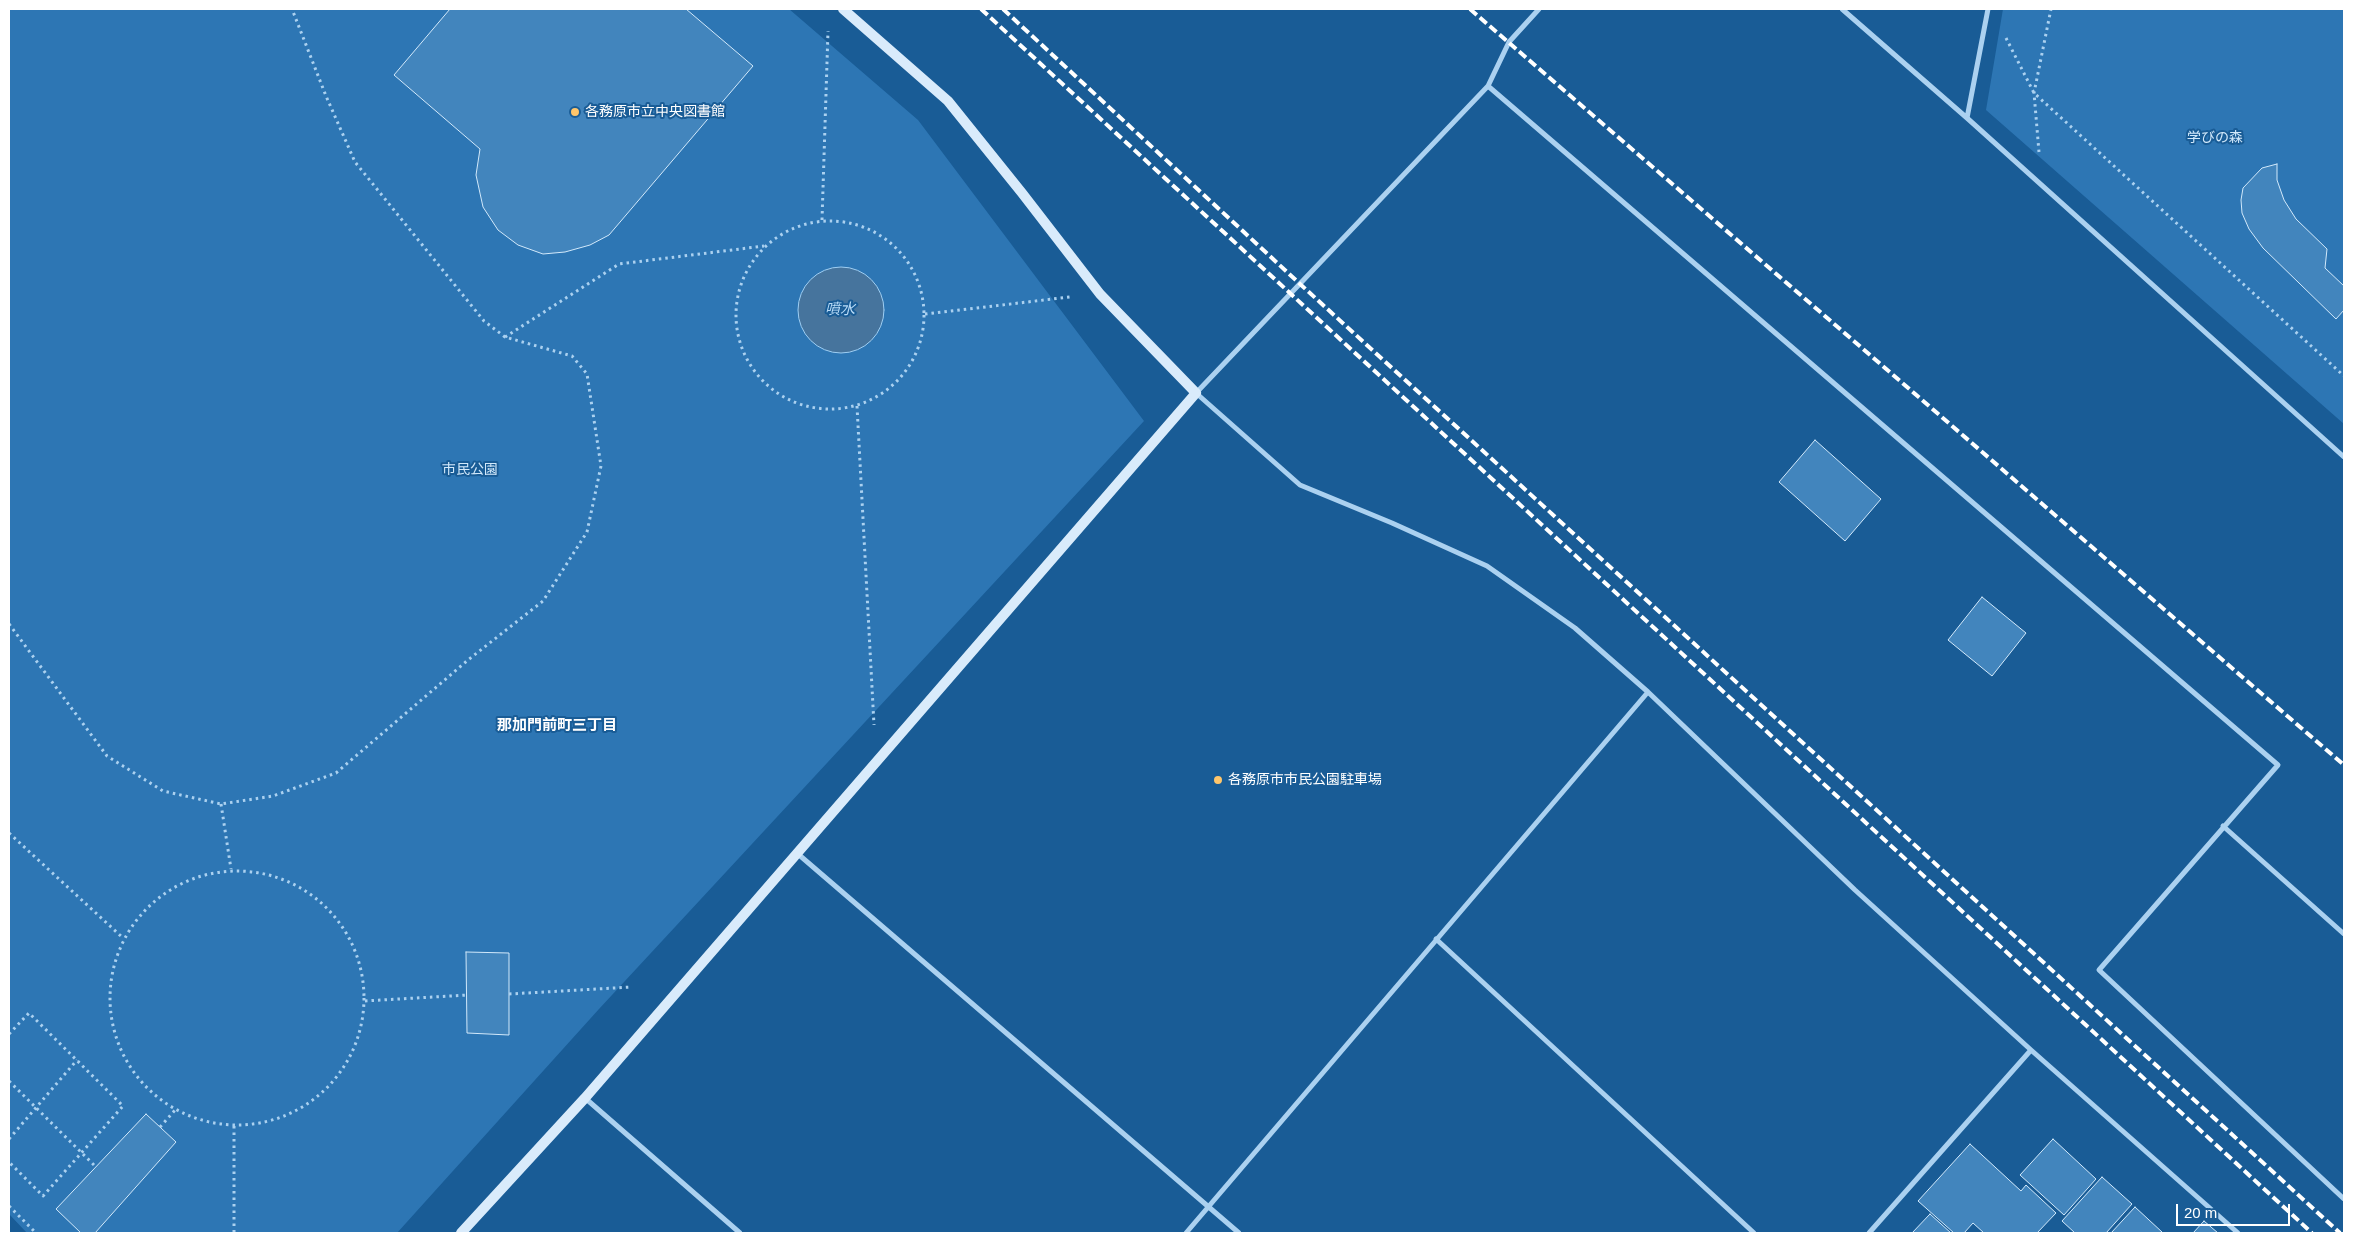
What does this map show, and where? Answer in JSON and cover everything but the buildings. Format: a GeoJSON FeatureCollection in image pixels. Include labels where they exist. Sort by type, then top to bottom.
{"type":"FeatureCollection","features":[{"type":"Feature","properties":{"kind":"street"},"geometry":{"type":"LineString","coordinates":[[843,9],[948,101],[1100,294],[1196,393],[1300,485],[1392,523],[1487,566],[1575,628],[1648,692],[1855,890],[2031,1050],[2238,1233]]}},
{"type":"Feature","properties":{"kind":"street"},"geometry":{"type":"LineString","coordinates":[[462,1233],[585,1098],[1196,393],[1488,86],[1509,42],[1539,9]]}},
{"type":"Feature","properties":{"kind":"street"},"geometry":{"type":"LineString","coordinates":[[1842,9],[1967,118],[2344,457]]}},
{"type":"Feature","properties":{"kind":"street"},"geometry":{"type":"LineString","coordinates":[[1967,118],[1988,9]]}},
{"type":"Feature","properties":{"kind":"street"},"geometry":{"type":"LineString","coordinates":[[1488,86],[2278,765],[2099,970],[2344,1199]]}},
{"type":"Feature","properties":{"kind":"street"},"geometry":{"type":"LineString","coordinates":[[1186,1233],[1648,692]]}},
{"type":"Feature","properties":{"kind":"street"},"geometry":{"type":"LineString","coordinates":[[2223,826],[2344,934]]}},
{"type":"Feature","properties":{"kind":"street"},"geometry":{"type":"LineString","coordinates":[[798,854],[1239,1233]]}},
{"type":"Feature","properties":{"kind":"street"},"geometry":{"type":"LineString","coordinates":[[1436,939],[1754,1233]]}},
{"type":"Feature","properties":{"kind":"street"},"geometry":{"type":"LineString","coordinates":[[1869,1233],[2031,1050]]}},
{"type":"Feature","properties":{"kind":"street"},"geometry":{"type":"LineString","coordinates":[[585,1098],[740,1233]]}},
{"type":"Feature","properties":{"kind":"path"},"geometry":{"type":"LineString","coordinates":[[9,624],[107,756],[163,791],[221,804],[273,796],[336,773],[468,660],[543,601],[587,532],[601,466],[587,374],[572,356],[506,337],[484,321],[356,162],[326,96],[292,9]]}},
{"type":"Feature","properties":{"kind":"path"},"geometry":{"type":"LineString","coordinates":[[2042,185],[2034,93],[2051,9]]}},
{"type":"Feature","properties":{"kind":"path"},"geometry":{"type":"LineString","coordinates":[[822,220],[829,25]]}},
{"type":"Feature","properties":{"kind":"path"},"geometry":{"type":"LineString","coordinates":[[2004,34],[2034,93],[2344,376]]}},
{"type":"Feature","properties":{"kind":"path"},"geometry":{"type":"LineString","coordinates":[[822,220],[854,223],[883,236],[905,258],[920,285],[925,314],[920,345],[906,371],[884,393],[857,406],[826,410],[796,404],[770,388],[749,364],[736,334],[735,302],[745,271],[764,246],[790,228],[822,220]]}},
{"type":"Feature","properties":{"kind":"path"},"geometry":{"type":"LineString","coordinates":[[506,337],[619,264],[764,246]]}},
{"type":"Feature","properties":{"kind":"path"},"geometry":{"type":"LineString","coordinates":[[925,314],[1100,294]]}},
{"type":"Feature","properties":{"kind":"path"},"geometry":{"type":"LineString","coordinates":[[857,406],[876,764]]}},
{"type":"Feature","properties":{"kind":"path"},"geometry":{"type":"LineString","coordinates":[[221,804],[230,869]]}},
{"type":"Feature","properties":{"kind":"path"},"geometry":{"type":"LineString","coordinates":[[9,833],[123,938]]}},
{"type":"Feature","properties":{"kind":"path"},"geometry":{"type":"LineString","coordinates":[[230,869],[275,875],[314,896],[342,925],[360,961],[366,1001],[358,1041],[339,1076],[310,1104],[274,1121],[234,1126],[194,1119],[159,1100],[129,1067],[112,1025],[110,981],[123,938],[150,903],[188,879],[230,869]]}},
{"type":"Feature","properties":{"kind":"path"},"geometry":{"type":"LineString","coordinates":[[509,994],[632,987]]}},
{"type":"Feature","properties":{"kind":"path"},"geometry":{"type":"LineString","coordinates":[[366,1001],[467,995]]}},
{"type":"Feature","properties":{"kind":"path"},"geometry":{"type":"LineString","coordinates":[[9,1034],[29,1012],[122,1106],[43,1196],[9,1162]]}},
{"type":"Feature","properties":{"kind":"path"},"geometry":{"type":"LineString","coordinates":[[9,1139],[77,1060]]}},
{"type":"Feature","properties":{"kind":"path"},"geometry":{"type":"LineString","coordinates":[[9,1081],[96,1167]]}},
{"type":"Feature","properties":{"kind":"path"},"geometry":{"type":"LineString","coordinates":[[160,1127],[176,1109]]}},
{"type":"Feature","properties":{"kind":"path"},"geometry":{"type":"LineString","coordinates":[[234,1126],[234,1233]]}},
{"type":"Feature","properties":{"kind":"path"},"geometry":{"type":"LineString","coordinates":[[9,1206],[36,1233]]}},
{"type":"Feature","properties":{"kind":"green space","name":"市民公園"},"geometry":{"type":"Polygon","coordinates":[[[9,9],[789,9],[918,120],[1144,421],[599,1009],[397,1233],[27,1233],[9,1214],[9,9]]]}},
{"type":"Feature","properties":{"kind":"green space","name":"学びの森"},"geometry":{"type":"Polygon","coordinates":[[[2003,9],[2344,9],[2344,424],[1986,110],[2003,9]]]}},
{"type":"Feature","properties":{"kind":"water","name":"噴水"},"geometry":{"type":"Polygon","coordinates":[[[841,267],[857,270],[865,274],[877,286],[881,294],[884,310],[881,326],[877,334],[865,346],[857,350],[841,353],[825,350],[817,346],[805,334],[801,326],[798,310],[801,294],[805,286],[817,274],[825,270],[841,267]]]}},
{"type":"Feature","properties":{"kind":"railway"},"geometry":{"type":"LineString","coordinates":[[981,9],[2312,1233]]}},
{"type":"Feature","properties":{"kind":"railway"},"geometry":{"type":"LineString","coordinates":[[1003,9],[1300,284],[2340,1233]]}},
{"type":"Feature","properties":{"kind":"railway"},"geometry":{"type":"LineString","coordinates":[[1470,9],[2344,765]]}},
{"type":"Feature","properties":{"kind":"place","name":"各務原市立中央図書館"},"geometry":{"type":"Point","coordinates":[575,112]}},
{"type":"Feature","properties":{"kind":"place","name":"各務原市市民公園駐車場"},"geometry":{"type":"Point","coordinates":[1218,780]}},
{"type":"Feature","properties":{"kind":"district","name":"那加門前町三丁目"},"geometry":{"type":"Point","coordinates":[557,726]}}]}
